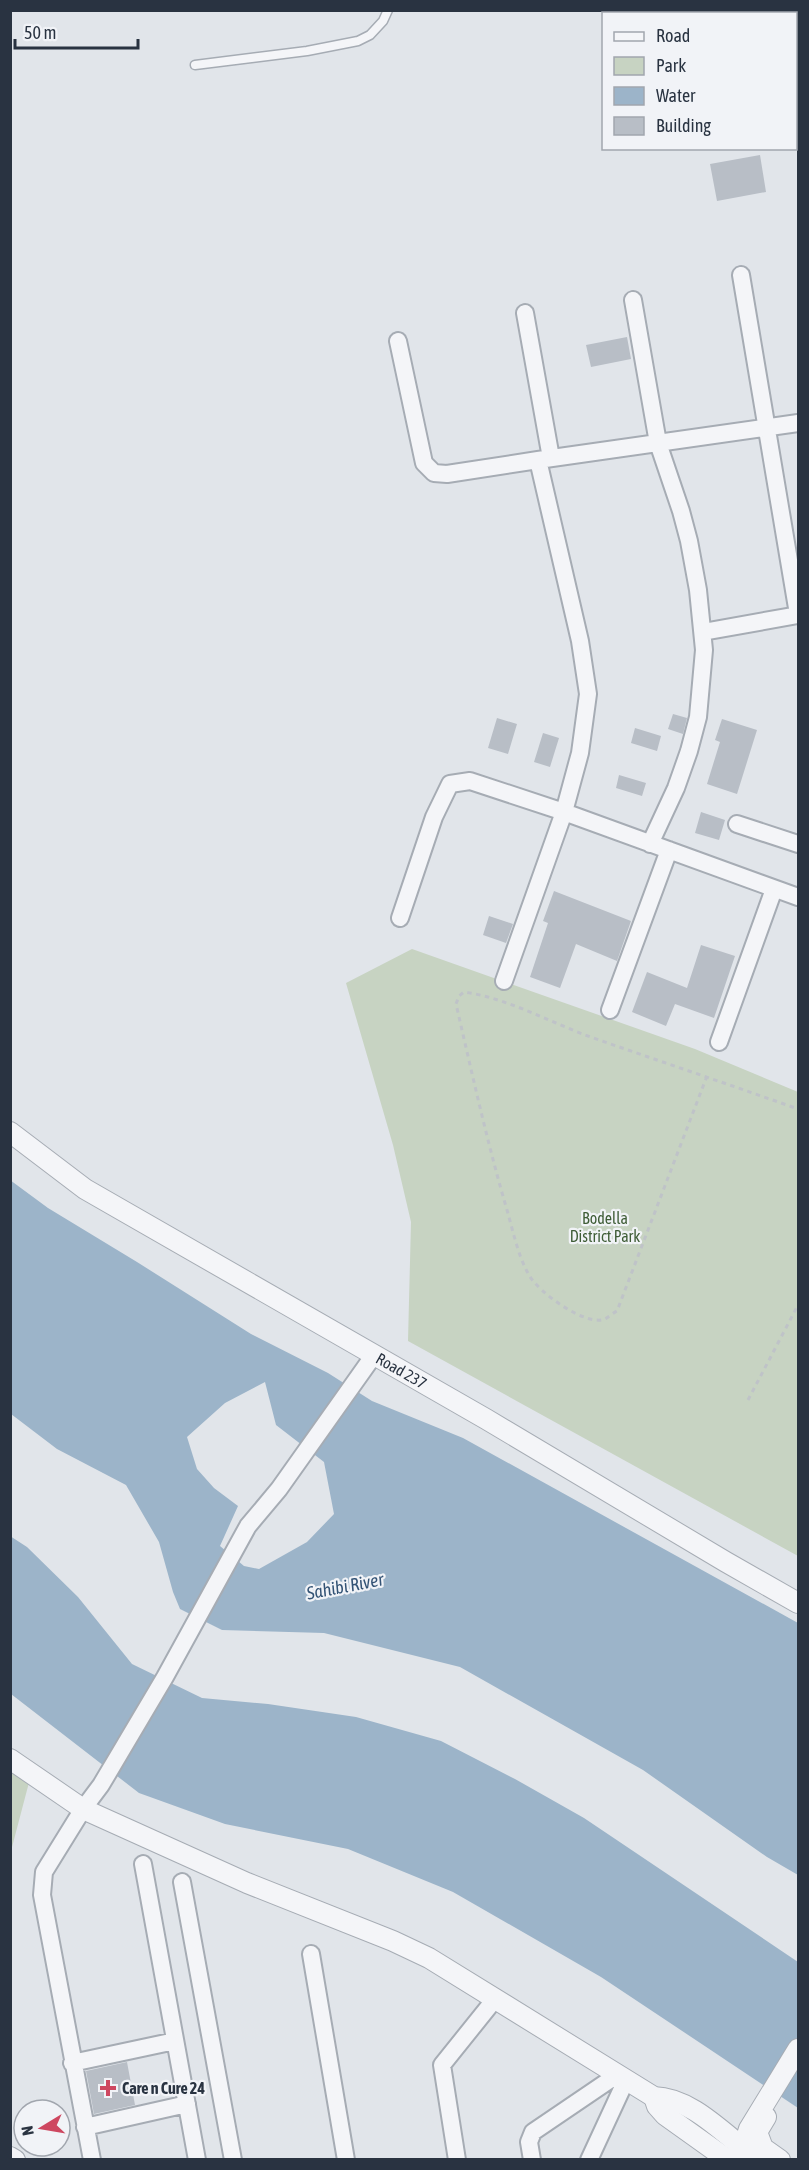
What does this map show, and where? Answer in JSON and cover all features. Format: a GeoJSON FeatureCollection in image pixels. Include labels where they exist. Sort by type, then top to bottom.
{"type":"FeatureCollection","features":[{"type":"Feature","properties":{"kind":"street"},"geometry":{"type":"LineString","coordinates":[[703,632],[798,615],[741,276]]}},
{"type":"Feature","properties":{"kind":"street"},"geometry":{"type":"LineString","coordinates":[[633,300],[658,443],[686,531],[698,590],[704,650],[698,717],[689,751],[676,788],[650,844]]}},
{"type":"Feature","properties":{"kind":"street"},"geometry":{"type":"LineString","coordinates":[[504,981],[564,812],[580,753],[588,694],[580,641],[544,459],[525,313]]}},
{"type":"Feature","properties":{"kind":"street"},"geometry":{"type":"LineString","coordinates":[[398,341],[424,463],[434,473],[447,474],[798,423]]}},
{"type":"Feature","properties":{"kind":"street"},"geometry":{"type":"LineString","coordinates":[[400,918],[434,817],[450,784],[470,781],[564,812],[798,897]]}},
{"type":"Feature","properties":{"kind":"street"},"geometry":{"type":"LineString","coordinates":[[737,824],[798,844]]}},
{"type":"Feature","properties":{"kind":"street"},"geometry":{"type":"LineString","coordinates":[[610,1010],[669,850]]}},
{"type":"Feature","properties":{"kind":"street"},"geometry":{"type":"LineString","coordinates":[[719,1042],[774,889]]}},
{"type":"Feature","properties":{"kind":"street","name":"Road 237"},"geometry":{"type":"LineString","coordinates":[[10,1132],[85,1189],[486,1419],[798,1603]]}},
{"type":"Feature","properties":{"kind":"street"},"geometry":{"type":"LineString","coordinates":[[92,2160],[42,1895],[44,1872],[165,1677],[248,1526],[279,1489],[374,1355]]}},
{"type":"Feature","properties":{"kind":"street"},"geometry":{"type":"LineString","coordinates":[[10,1759],[83,1809],[247,1883],[393,1941],[429,1958],[654,2097],[657,2106],[665,2115],[742,2157],[753,2130],[798,2049]]}},
{"type":"Feature","properties":{"kind":"street"},"geometry":{"type":"LineString","coordinates":[[143,1864],[197,2160]]}},
{"type":"Feature","properties":{"kind":"street"},"geometry":{"type":"LineString","coordinates":[[182,1882],[233,2160]]}},
{"type":"Feature","properties":{"kind":"street"},"geometry":{"type":"LineString","coordinates":[[311,1954],[346,2160]]}},
{"type":"Feature","properties":{"kind":"street"},"geometry":{"type":"LineString","coordinates":[[457,2160],[442,2065],[495,1999]]}},
{"type":"Feature","properties":{"kind":"street"},"geometry":{"type":"LineString","coordinates":[[72,2063],[175,2041]]}},
{"type":"Feature","properties":{"kind":"street"},"geometry":{"type":"LineString","coordinates":[[753,2130],[798,2063]]}},
{"type":"Feature","properties":{"kind":"street"},"geometry":{"type":"LineString","coordinates":[[532,2160],[529,2142],[533,2132],[622,2078]]}},
{"type":"Feature","properties":{"kind":"street"},"geometry":{"type":"LineString","coordinates":[[589,2160],[622,2078]]}},
{"type":"Feature","properties":{"kind":"street"},"geometry":{"type":"LineString","coordinates":[[85,2127],[187,2104]]}},
{"type":"Feature","properties":{"kind":"street"},"geometry":{"type":"LineString","coordinates":[[753,2130],[763,2148],[780,2160]]}},
{"type":"Feature","properties":{"kind":"street"},"geometry":{"type":"LineString","coordinates":[[10,2157],[15,2160]]}},
{"type":"Feature","properties":{"kind":"lane"},"geometry":{"type":"LineString","coordinates":[[195,65],[307,51],[358,41],[370,35],[383,21],[388,10]]}},
{"type":"Feature","properties":{"kind":"path"},"geometry":{"type":"LineString","coordinates":[[706,1077],[616,1311],[605,1319],[593,1320],[574,1313],[548,1294],[530,1276],[515,1236],[499,1184],[461,1027],[456,1004],[459,996],[464,992],[490,998],[585,1034],[798,1108]]}},
{"type":"Feature","properties":{"kind":"path"},"geometry":{"type":"LineString","coordinates":[[748,1400],[798,1305]]}},
{"type":"Feature","properties":{"kind":"green space","name":"Bodella District Park"},"geometry":{"type":"Polygon","coordinates":[[[412,949],[695,1049],[798,1092],[798,1556],[408,1341],[411,1222],[393,1145],[346,983],[412,949]]]}},
{"type":"Feature","properties":{"kind":"green space"},"geometry":{"type":"Polygon","coordinates":[[[11,1753],[32,1771],[11,1851],[11,1753]]]}},
{"type":"Feature","properties":{"kind":"water","name":"Sahibi River"},"geometry":{"type":"Polygon","coordinates":[[[10,1180],[48,1208],[251,1334],[328,1373],[372,1401],[463,1438],[798,1623],[798,1875],[767,1857],[643,1770],[460,1667],[324,1633],[222,1630],[180,1609],[159,1542],[126,1485],[57,1449],[11,1414],[10,1180]],[[265,1382],[225,1403],[187,1437],[197,1469],[214,1488],[238,1506],[220,1546],[244,1566],[259,1569],[307,1542],[334,1514],[324,1462],[276,1425],[265,1382]]]}},
{"type":"Feature","properties":{"kind":"water"},"geometry":{"type":"Polygon","coordinates":[[[10,1536],[27,1547],[78,1597],[132,1664],[202,1698],[268,1704],[356,1717],[441,1741],[584,1818],[798,1962],[798,2108],[601,1977],[453,1892],[348,1849],[225,1824],[139,1793],[11,1694],[10,1536]]]}},
{"type":"Feature","properties":{"kind":"building"},"geometry":{"type":"Polygon","coordinates":[[[760,155],[766,192],[717,201],[710,164],[760,155]]]}},
{"type":"Feature","properties":{"kind":"building"},"geometry":{"type":"Polygon","coordinates":[[[627,337],[631,359],[591,367],[586,345],[627,337]]]}},
{"type":"Feature","properties":{"kind":"building"},"geometry":{"type":"Polygon","coordinates":[[[673,714],[687,718],[683,734],[668,729],[673,714]]]}},
{"type":"Feature","properties":{"kind":"building"},"geometry":{"type":"Polygon","coordinates":[[[497,718],[517,724],[508,754],[488,748],[497,718]]]}},
{"type":"Feature","properties":{"kind":"building"},"geometry":{"type":"Polygon","coordinates":[[[722,719],[757,730],[737,794],[707,784],[720,742],[715,740],[722,719]]]}},
{"type":"Feature","properties":{"kind":"building"},"geometry":{"type":"Polygon","coordinates":[[[635,728],[661,736],[657,751],[631,743],[635,728]]]}},
{"type":"Feature","properties":{"kind":"building"},"geometry":{"type":"Polygon","coordinates":[[[543,733],[559,738],[550,767],[534,762],[543,733]]]}},
{"type":"Feature","properties":{"kind":"building"},"geometry":{"type":"Polygon","coordinates":[[[619,775],[646,783],[642,796],[616,788],[619,775]]]}},
{"type":"Feature","properties":{"kind":"building"},"geometry":{"type":"Polygon","coordinates":[[[701,812],[725,820],[719,840],[695,833],[701,812]]]}},
{"type":"Feature","properties":{"kind":"building"},"geometry":{"type":"Polygon","coordinates":[[[554,891],[631,921],[617,961],[576,944],[560,988],[530,977],[548,923],[543,921],[554,891]]]}},
{"type":"Feature","properties":{"kind":"building"},"geometry":{"type":"Polygon","coordinates":[[[489,916],[513,924],[506,943],[483,935],[489,916]]]}},
{"type":"Feature","properties":{"kind":"building"},"geometry":{"type":"Polygon","coordinates":[[[701,945],[735,956],[714,1018],[675,1004],[666,1026],[632,1012],[647,972],[687,988],[701,945]]]}},
{"type":"Feature","properties":{"kind":"building"},"geometry":{"type":"Polygon","coordinates":[[[127,2062],[135,2105],[94,2114],[86,2071],[127,2062]]]}},
{"type":"Feature","properties":{"kind":"place","name":"Care n Cure 24"},"geometry":{"type":"Point","coordinates":[108,2088]}}]}
